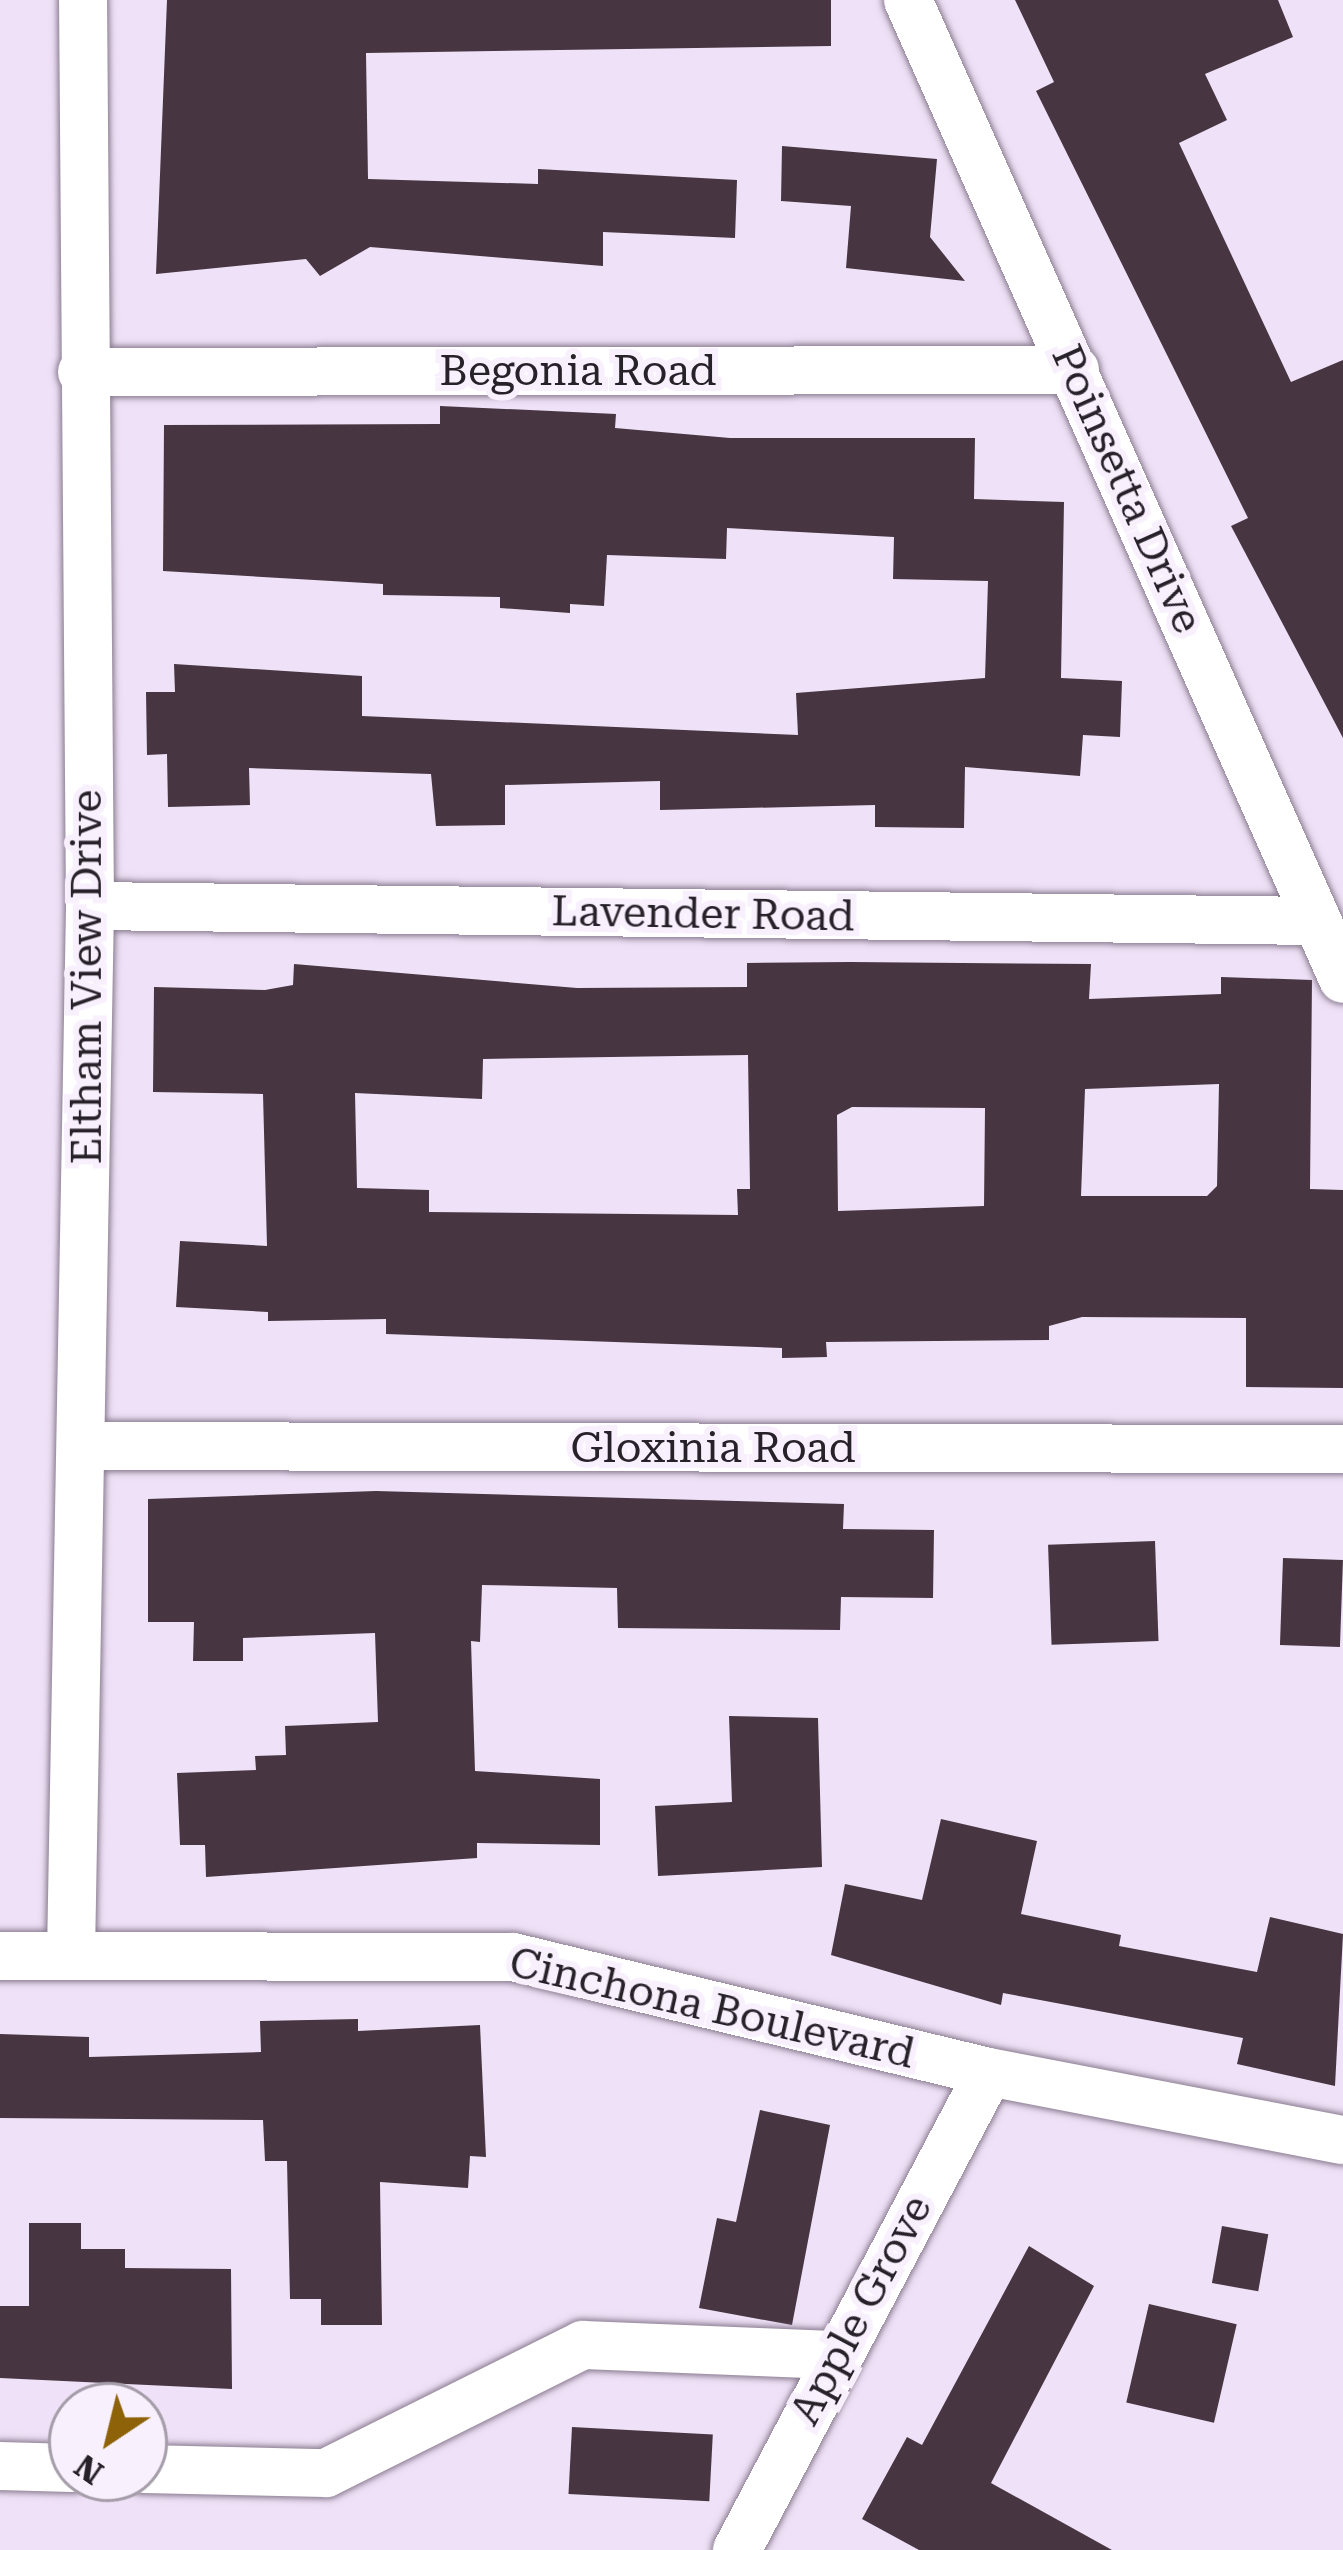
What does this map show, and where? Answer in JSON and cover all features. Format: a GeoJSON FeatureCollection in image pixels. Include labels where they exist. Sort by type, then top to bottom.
{"type":"FeatureCollection","features":[{"type":"Feature","properties":{"kind":"street","name":"Eltham View Drive"},"geometry":{"type":"LineString","coordinates":[[70,1954],[90,907],[82,372],[83,0]]}},
{"type":"Feature","properties":{"kind":"street","name":"Poinsetta Drive"},"geometry":{"type":"LineString","coordinates":[[908,0],[1343,979]]}},
{"type":"Feature","properties":{"kind":"street","name":"Begonia Road"},"geometry":{"type":"LineString","coordinates":[[82,372],[1075,370]]}},
{"type":"Feature","properties":{"kind":"street","name":"Lavender Road"},"geometry":{"type":"LineString","coordinates":[[90,907],[1316,921]]}},
{"type":"Feature","properties":{"kind":"street","name":"Gloxinia Road"},"geometry":{"type":"LineString","coordinates":[[83,1446],[1343,1449]]}},
{"type":"Feature","properties":{"kind":"street","name":"Cinchona Boulevard"},"geometry":{"type":"LineString","coordinates":[[0,1956],[513,1958],[989,2072],[1343,2140]]}},
{"type":"Feature","properties":{"kind":"street","name":"Apple Grove"},"geometry":{"type":"LineString","coordinates":[[737,2550],[834,2355],[989,2072]]}},
{"type":"Feature","properties":{"kind":"street"},"geometry":{"type":"LineString","coordinates":[[168,2470],[326,2473],[583,2345],[834,2355]]}},
{"type":"Feature","properties":{"kind":"street"},"geometry":{"type":"LineString","coordinates":[[0,2466],[48,2467]]}},
{"type":"Feature","properties":{"kind":"building"},"geometry":{"type":"Polygon","coordinates":[[[167,0],[831,0],[831,46],[366,53],[368,179],[538,184],[538,169],[737,180],[735,238],[603,232],[603,266],[370,247],[320,276],[306,259],[156,274],[167,0]]]}},
{"type":"Feature","properties":{"kind":"building"},"geometry":{"type":"Polygon","coordinates":[[[1015,0],[1278,0],[1293,37],[1205,74],[1227,120],[1179,143],[1291,382],[1343,360],[1343,738],[1231,526],[1248,518],[1036,91],[1054,82],[1015,0]]]}},
{"type":"Feature","properties":{"kind":"building"},"geometry":{"type":"Polygon","coordinates":[[[782,146],[937,159],[930,237],[965,281],[846,268],[851,206],[781,201],[782,146]]]}},
{"type":"Feature","properties":{"kind":"building"},"geometry":{"type":"Polygon","coordinates":[[[440,406],[616,414],[615,428],[730,438],[975,438],[974,499],[1064,502],[1061,678],[1122,681],[1120,737],[1083,735],[1080,776],[965,767],[964,828],[875,827],[875,805],[660,810],[660,781],[505,785],[505,825],[436,826],[431,774],[249,768],[250,805],[168,807],[167,754],[147,755],[146,692],[175,692],[174,664],[362,676],[362,716],[798,735],[796,693],[985,678],[988,581],[893,579],[894,537],[727,528],[726,559],[607,555],[604,606],[570,604],[570,613],[500,608],[500,597],[383,595],[383,584],[163,571],[164,425],[440,424],[440,406]]]}},
{"type":"Feature","properties":{"kind":"building"},"geometry":{"type":"Polygon","coordinates":[[[747,963],[1091,964],[1089,999],[1221,994],[1221,977],[1312,980],[1310,1189],[1343,1190],[1343,1388],[1246,1387],[1246,1318],[1082,1317],[1049,1326],[1049,1340],[826,1342],[827,1357],[782,1358],[782,1348],[386,1334],[386,1319],[268,1321],[268,1312],[176,1307],[180,1241],[267,1246],[263,1094],[153,1092],[154,987],[265,990],[293,985],[294,964],[577,988],[747,987],[747,963]],[[748,1055],[483,1059],[482,1099],[355,1093],[357,1188],[429,1190],[429,1212],[738,1215],[737,1189],[750,1189],[748,1055]],[[1219,1084],[1085,1089],[1081,1196],[1207,1196],[1217,1186],[1219,1084]],[[852,1107],[837,1115],[838,1211],[984,1206],[985,1108],[852,1107]]]}},
{"type":"Feature","properties":{"kind":"building"},"geometry":{"type":"Polygon","coordinates":[[[376,1491],[844,1504],[843,1529],[934,1530],[933,1598],[841,1597],[840,1630],[618,1628],[617,1588],[482,1585],[480,1642],[471,1641],[475,1771],[600,1779],[600,1845],[477,1843],[477,1858],[206,1877],[205,1845],[180,1845],[177,1773],[256,1770],[255,1756],[286,1755],[285,1726],[378,1722],[375,1633],[243,1638],[243,1661],[193,1661],[194,1622],[148,1622],[148,1499],[376,1491]]]}},
{"type":"Feature","properties":{"kind":"building"},"geometry":{"type":"Polygon","coordinates":[[[1155,1541],[1158,1641],[1052,1645],[1048,1545],[1155,1541]]]}},
{"type":"Feature","properties":{"kind":"building"},"geometry":{"type":"Polygon","coordinates":[[[1283,1558],[1343,1560],[1340,1647],[1280,1645],[1283,1558]]]}},
{"type":"Feature","properties":{"kind":"building"},"geometry":{"type":"Polygon","coordinates":[[[729,1716],[818,1718],[822,1867],[658,1876],[655,1806],[732,1802],[729,1716]]]}},
{"type":"Feature","properties":{"kind":"building"},"geometry":{"type":"Polygon","coordinates":[[[941,1819],[1037,1841],[1021,1914],[1121,1935],[1119,1946],[1257,1972],[1270,1917],[1343,1934],[1335,2086],[1237,2064],[1243,2038],[1003,1993],[1001,2005],[831,1955],[845,1884],[922,1900],[941,1819]]]}},
{"type":"Feature","properties":{"kind":"building"},"geometry":{"type":"Polygon","coordinates":[[[358,2019],[358,2031],[480,2025],[486,2157],[470,2156],[468,2188],[380,2182],[382,2325],[321,2325],[321,2299],[290,2299],[287,2161],[265,2161],[263,2120],[0,2118],[0,2034],[89,2037],[89,2057],[261,2052],[260,2021],[358,2019]]]}},
{"type":"Feature","properties":{"kind":"building"},"geometry":{"type":"Polygon","coordinates":[[[760,2110],[830,2125],[792,2325],[699,2308],[717,2218],[736,2222],[760,2110]]]}},
{"type":"Feature","properties":{"kind":"building"},"geometry":{"type":"Polygon","coordinates":[[[29,2223],[81,2223],[81,2249],[125,2249],[125,2268],[231,2269],[232,2389],[168,2386],[168,2382],[0,2378],[0,2306],[29,2306],[29,2223]]]}},
{"type":"Feature","properties":{"kind":"building"},"geometry":{"type":"Polygon","coordinates":[[[1222,2226],[1268,2234],[1258,2291],[1212,2283],[1222,2226]]]}},
{"type":"Feature","properties":{"kind":"building"},"geometry":{"type":"Polygon","coordinates":[[[1029,2246],[1094,2286],[991,2483],[1112,2550],[919,2550],[862,2519],[907,2437],[922,2445],[1029,2246]]]}},
{"type":"Feature","properties":{"kind":"building"},"geometry":{"type":"Polygon","coordinates":[[[1149,2304],[1237,2324],[1214,2423],[1126,2402],[1149,2304]]]}},
{"type":"Feature","properties":{"kind":"building"},"geometry":{"type":"Polygon","coordinates":[[[572,2427],[713,2434],[709,2501],[568,2494],[572,2427]]]}}]}
